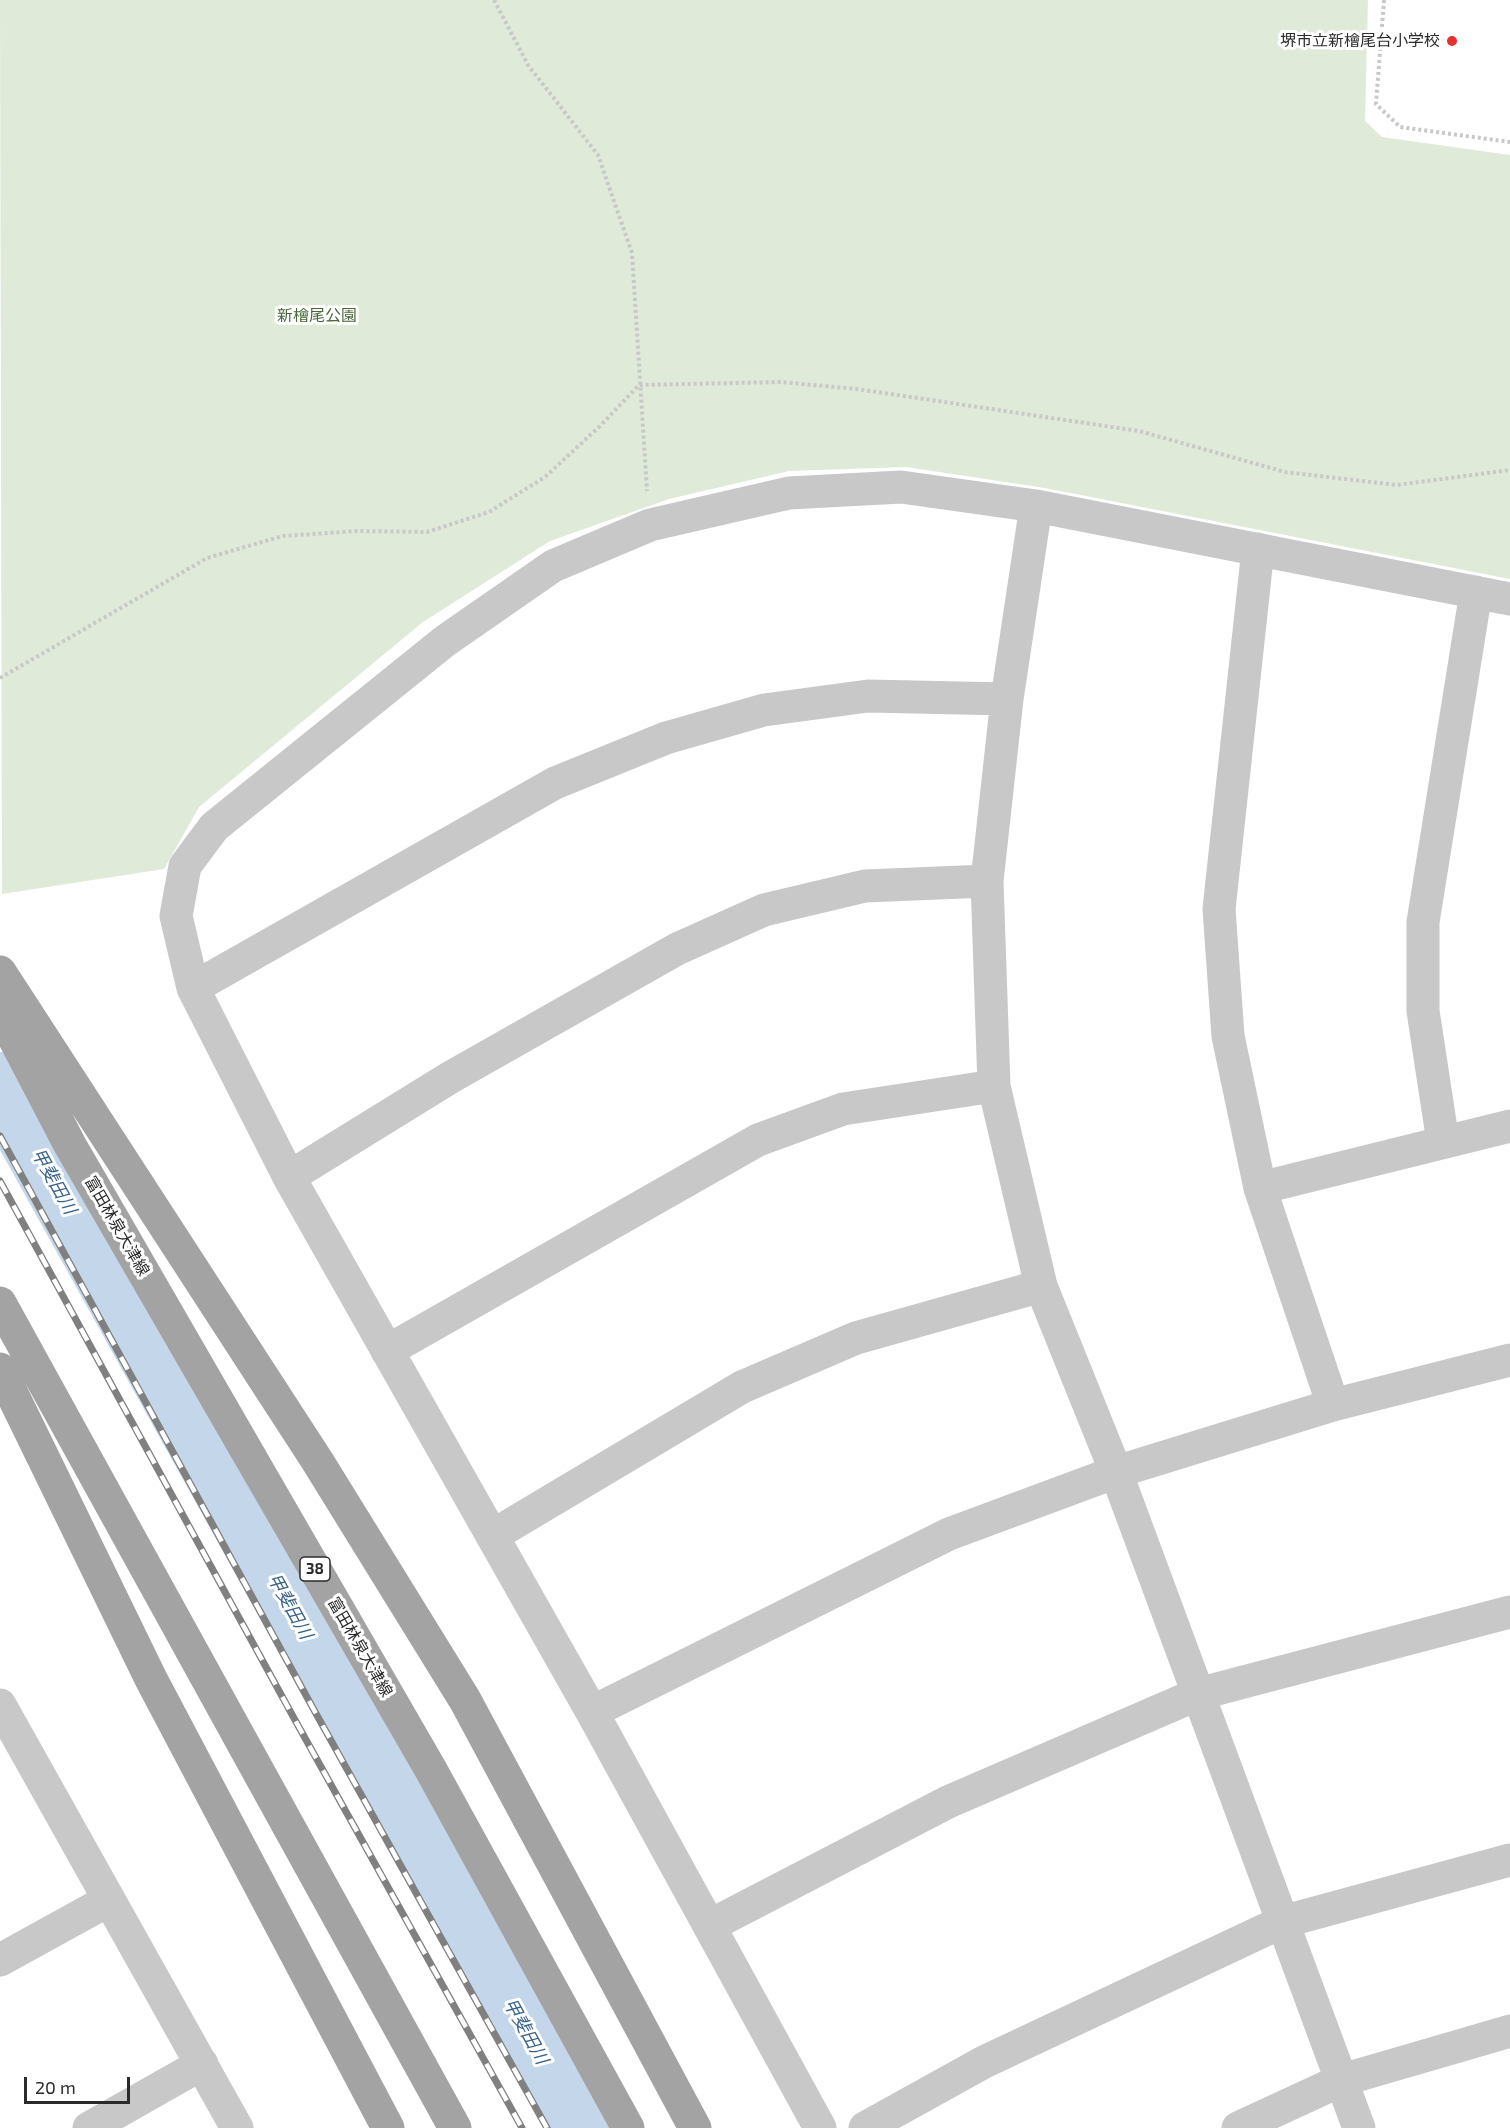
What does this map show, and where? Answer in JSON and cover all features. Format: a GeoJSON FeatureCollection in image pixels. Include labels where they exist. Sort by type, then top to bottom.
{"type":"FeatureCollection","features":[{"type":"Feature","properties":{"kind":"main road"},"geometry":{"type":"LineString","coordinates":[[0,972],[318,1462],[459,1690],[695,2128]]}},
{"type":"Feature","properties":{"kind":"main road","name":"富田林泉大津線"},"geometry":{"type":"LineString","coordinates":[[0,1011],[70,1145],[431,1770],[628,2128]]}},
{"type":"Feature","properties":{"kind":"main road"},"geometry":{"type":"LineString","coordinates":[[0,1303],[455,2128]]}},
{"type":"Feature","properties":{"kind":"main road"},"geometry":{"type":"LineString","coordinates":[[0,1369],[151,1679],[388,2128]]}},
{"type":"Feature","properties":{"kind":"street"},"geometry":{"type":"LineString","coordinates":[[820,2128],[711,1925],[289,1177],[194,988],[176,916],[185,867],[214,827],[455,634],[553,566],[650,525],[789,493],[901,486],[1036,506],[1510,599]]}},
{"type":"Feature","properties":{"kind":"street"},"geometry":{"type":"LineString","coordinates":[[1036,506],[1007,699],[987,881],[994,1086],[1041,1286],[1116,1472],[1359,2128]]}},
{"type":"Feature","properties":{"kind":"street"},"geometry":{"type":"LineString","coordinates":[[1258,549],[1219,909],[1228,1036],[1260,1188],[1333,1405]]}},
{"type":"Feature","properties":{"kind":"street"},"geometry":{"type":"LineString","coordinates":[[1443,1142],[1423,1011],[1423,922],[1476,592]]}},
{"type":"Feature","properties":{"kind":"street"},"geometry":{"type":"LineString","coordinates":[[194,988],[555,783],[666,738],[764,710],[868,696],[1007,699]]}},
{"type":"Feature","properties":{"kind":"street"},"geometry":{"type":"LineString","coordinates":[[289,1177],[451,1077],[676,949],[764,910],[864,886],[987,881]]}},
{"type":"Feature","properties":{"kind":"street"},"geometry":{"type":"LineString","coordinates":[[387,1351],[758,1140],[843,1108],[994,1086]]}},
{"type":"Feature","properties":{"kind":"street"},"geometry":{"type":"LineString","coordinates":[[1260,1188],[1510,1126]]}},
{"type":"Feature","properties":{"kind":"street"},"geometry":{"type":"LineString","coordinates":[[492,1536],[742,1387],[856,1338],[1041,1286]]}},
{"type":"Feature","properties":{"kind":"street"},"geometry":{"type":"LineString","coordinates":[[592,1712],[949,1534],[1116,1472],[1333,1405],[1510,1360]]}},
{"type":"Feature","properties":{"kind":"street"},"geometry":{"type":"LineString","coordinates":[[711,1925],[948,1802],[1198,1694],[1510,1612]]}},
{"type":"Feature","properties":{"kind":"street"},"geometry":{"type":"LineString","coordinates":[[5,1725],[109,1900],[237,2128]]}},
{"type":"Feature","properties":{"kind":"street"},"geometry":{"type":"LineString","coordinates":[[864,2128],[984,2062],[1282,1922],[1510,1860]]}},
{"type":"Feature","properties":{"kind":"street"},"geometry":{"type":"LineString","coordinates":[[0,1960],[109,1900]]}},
{"type":"Feature","properties":{"kind":"street"},"geometry":{"type":"LineString","coordinates":[[1238,2128],[1342,2080],[1510,2031]]}},
{"type":"Feature","properties":{"kind":"street"},"geometry":{"type":"LineString","coordinates":[[89,2128],[202,2064]]}},
{"type":"Feature","properties":{"kind":"path"},"geometry":{"type":"LineString","coordinates":[[494,0],[528,65],[598,154],[632,253],[650,525]]}},
{"type":"Feature","properties":{"kind":"path"},"geometry":{"type":"LineString","coordinates":[[1384,0],[1376,104],[1400,127],[1510,142]]}},
{"type":"Feature","properties":{"kind":"path"},"geometry":{"type":"LineString","coordinates":[[0,678],[207,558],[283,536],[357,531],[427,532],[489,512],[545,477],[600,426],[639,385],[781,382],[857,389],[1139,431],[1285,472],[1397,485],[1510,470]]}},
{"type":"Feature","properties":{"kind":"green space","name":"新檜尾公園"},"geometry":{"type":"Polygon","coordinates":[[[0,0],[1368,0],[1365,121],[1382,137],[1510,155],[1510,579],[1045,488],[906,467],[789,471],[669,499],[550,541],[423,622],[199,807],[164,869],[2,894],[0,0]]]}},
{"type":"Feature","properties":{"kind":"waterway","name":"甲斐田川"},"geometry":{"type":"LineString","coordinates":[[0,1084],[580,2128]]}},
{"type":"Feature","properties":{"kind":"railway"},"geometry":{"type":"LineString","coordinates":[[0,1136],[314,1710],[547,2128]]}},
{"type":"Feature","properties":{"kind":"railway"},"geometry":{"type":"LineString","coordinates":[[0,1181],[295,1720],[522,2128]]}},
{"type":"Feature","properties":{"kind":"place","name":"堺市立新檜尾台小学校"},"geometry":{"type":"Point","coordinates":[1452,41]}}]}
